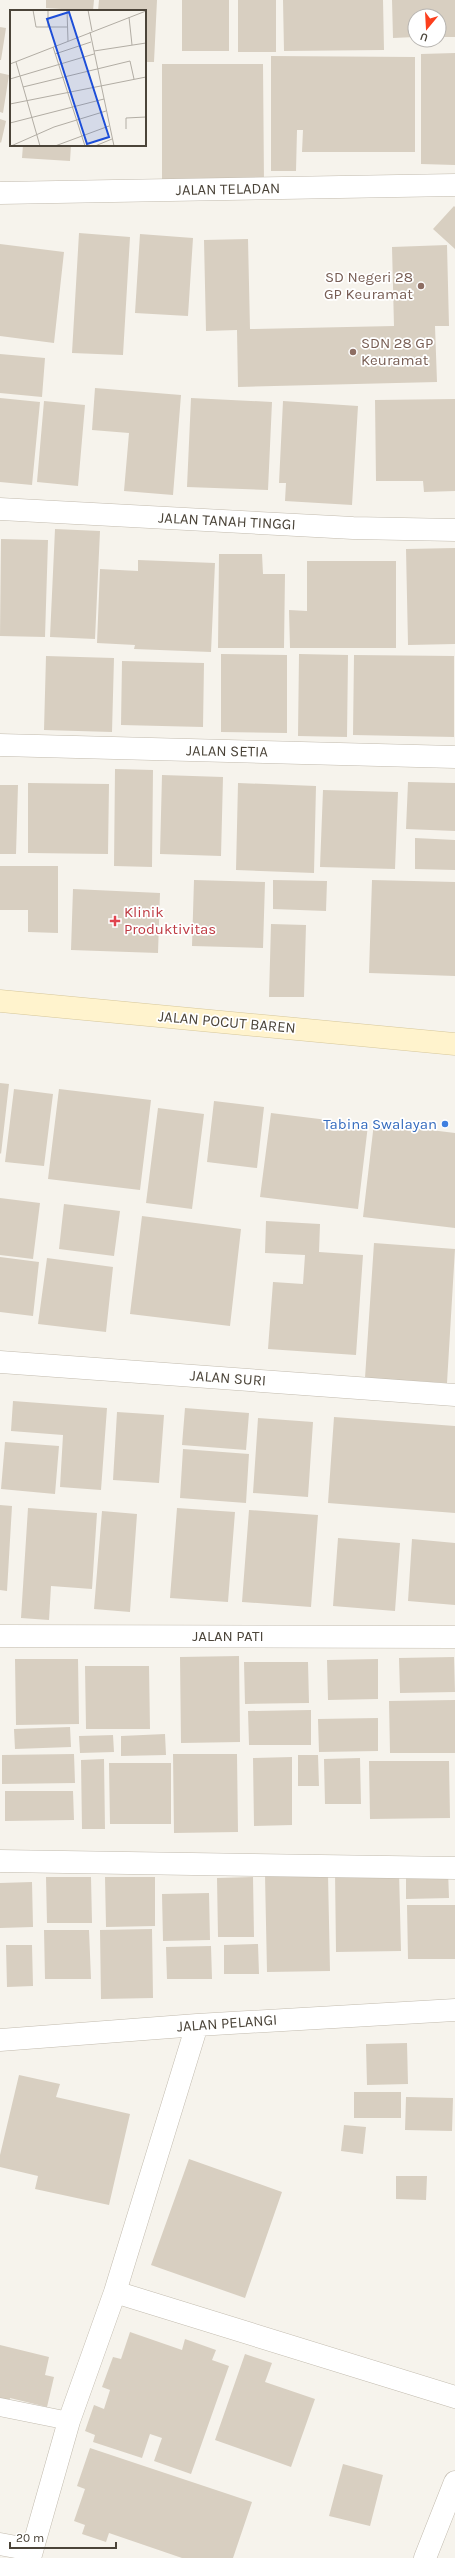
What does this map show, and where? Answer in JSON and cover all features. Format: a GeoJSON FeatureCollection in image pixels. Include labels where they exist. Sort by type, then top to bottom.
{"type":"FeatureCollection","features":[{"type":"Feature","properties":{"kind":"main road","name":"JALAN POCUT BAREN"},"geometry":{"type":"LineString","coordinates":[[0,1001],[455,1044]]}},
{"type":"Feature","properties":{"kind":"street","name":"JALAN TELADAN"},"geometry":{"type":"LineString","coordinates":[[0,193],[455,185]]}},
{"type":"Feature","properties":{"kind":"street","name":"JALAN TANAH TINGGI"},"geometry":{"type":"LineString","coordinates":[[0,509],[353,528],[455,530]]}},
{"type":"Feature","properties":{"kind":"street","name":"JALAN SETIA"},"geometry":{"type":"LineString","coordinates":[[0,746],[455,757]]}},
{"type":"Feature","properties":{"kind":"street","name":"JALAN SURI"},"geometry":{"type":"LineString","coordinates":[[0,1362],[455,1395]]}},
{"type":"Feature","properties":{"kind":"street","name":"JALAN PATI"},"geometry":{"type":"LineString","coordinates":[[0,1636],[455,1637]]}},
{"type":"Feature","properties":{"kind":"street"},"geometry":{"type":"LineString","coordinates":[[0,1861],[455,1868]]}},
{"type":"Feature","properties":{"kind":"street","name":"JALAN PELANGI"},"geometry":{"type":"LineString","coordinates":[[0,2040],[197,2024],[455,2010]]}},
{"type":"Feature","properties":{"kind":"street"},"geometry":{"type":"LineString","coordinates":[[0,2544],[31,2554],[69,2421],[115,2292],[197,2024]]}},
{"type":"Feature","properties":{"kind":"street"},"geometry":{"type":"LineString","coordinates":[[115,2292],[455,2397]]}},
{"type":"Feature","properties":{"kind":"street"},"geometry":{"type":"LineString","coordinates":[[425,2558],[455,2482]]}},
{"type":"Feature","properties":{"kind":"lane"},"geometry":{"type":"LineString","coordinates":[[0,2407],[69,2421]]}},
{"type":"Feature","properties":{"kind":"building"},"geometry":{"type":"Polygon","coordinates":[[[46,0],[94,0],[93,10],[46,8],[46,0]]]}},
{"type":"Feature","properties":{"kind":"building"},"geometry":{"type":"Polygon","coordinates":[[[99,0],[157,0],[154,62],[146,62],[146,10],[98,10],[99,0]]]}},
{"type":"Feature","properties":{"kind":"building"},"geometry":{"type":"Polygon","coordinates":[[[182,0],[229,0],[229,51],[182,51],[182,0]]]}},
{"type":"Feature","properties":{"kind":"building"},"geometry":{"type":"Polygon","coordinates":[[[238,0],[276,0],[276,52],[238,52],[238,0]]]}},
{"type":"Feature","properties":{"kind":"building"},"geometry":{"type":"Polygon","coordinates":[[[283,0],[383,0],[384,50],[284,51],[283,0]]]}},
{"type":"Feature","properties":{"kind":"building"},"geometry":{"type":"Polygon","coordinates":[[[392,0],[455,0],[455,37],[447,37],[447,8],[407,8],[407,37],[393,38],[392,0]]]}},
{"type":"Feature","properties":{"kind":"building"},"geometry":{"type":"Polygon","coordinates":[[[0,27],[6,28],[1,60],[0,60],[0,27]]]}},
{"type":"Feature","properties":{"kind":"building"},"geometry":{"type":"Polygon","coordinates":[[[455,53],[455,165],[421,164],[421,54],[455,53]]]}},
{"type":"Feature","properties":{"kind":"building"},"geometry":{"type":"Polygon","coordinates":[[[271,56],[415,57],[415,152],[302,152],[303,130],[297,130],[296,171],[271,171],[271,56]]]}},
{"type":"Feature","properties":{"kind":"building"},"geometry":{"type":"Polygon","coordinates":[[[162,64],[263,64],[264,184],[162,183],[162,64]]]}},
{"type":"Feature","properties":{"kind":"building"},"geometry":{"type":"Polygon","coordinates":[[[0,73],[9,75],[3,113],[0,112],[0,73]]]}},
{"type":"Feature","properties":{"kind":"building"},"geometry":{"type":"Polygon","coordinates":[[[0,119],[6,121],[1,143],[0,142],[0,119]]]}},
{"type":"Feature","properties":{"kind":"building"},"geometry":{"type":"Polygon","coordinates":[[[23,146],[71,146],[70,161],[22,158],[23,146]]]}},
{"type":"Feature","properties":{"kind":"building"},"geometry":{"type":"Polygon","coordinates":[[[454,206],[455,207],[455,249],[433,229],[454,206]]]}},
{"type":"Feature","properties":{"kind":"building"},"geometry":{"type":"Polygon","coordinates":[[[79,233],[130,237],[123,355],[72,353],[79,233]]]}},
{"type":"Feature","properties":{"kind":"building"},"geometry":{"type":"Polygon","coordinates":[[[140,234],[193,238],[188,316],[135,313],[140,234]]]}},
{"type":"Feature","properties":{"kind":"building","name":"SD Negeri 28 GP Keuramat"},"geometry":{"type":"Polygon","coordinates":[[[248,239],[250,329],[394,326],[392,247],[447,245],[449,326],[435,326],[437,382],[238,387],[237,330],[206,331],[204,240],[248,239]]]}},
{"type":"Feature","properties":{"kind":"building"},"geometry":{"type":"Polygon","coordinates":[[[0,244],[64,252],[54,343],[0,336],[0,244]]]}},
{"type":"Feature","properties":{"kind":"building"},"geometry":{"type":"Polygon","coordinates":[[[0,354],[45,358],[42,397],[0,393],[0,354]]]}},
{"type":"Feature","properties":{"kind":"building"},"geometry":{"type":"Polygon","coordinates":[[[95,388],[181,395],[173,495],[124,491],[129,433],[92,430],[95,388]]]}},
{"type":"Feature","properties":{"kind":"building"},"geometry":{"type":"Polygon","coordinates":[[[0,398],[40,402],[32,485],[0,482],[0,398]]]}},
{"type":"Feature","properties":{"kind":"building"},"geometry":{"type":"Polygon","coordinates":[[[191,398],[272,402],[268,490],[187,487],[191,398]]]}},
{"type":"Feature","properties":{"kind":"building"},"geometry":{"type":"Polygon","coordinates":[[[455,399],[455,491],[424,492],[423,481],[376,481],[375,400],[455,399]]]}},
{"type":"Feature","properties":{"kind":"building"},"geometry":{"type":"Polygon","coordinates":[[[44,401],[85,405],[78,486],[37,482],[44,401]]]}},
{"type":"Feature","properties":{"kind":"building"},"geometry":{"type":"Polygon","coordinates":[[[283,401],[358,406],[352,505],[285,501],[286,483],[279,483],[283,401]]]}},
{"type":"Feature","properties":{"kind":"building"},"geometry":{"type":"Polygon","coordinates":[[[55,529],[100,531],[95,639],[50,637],[55,529]]]}},
{"type":"Feature","properties":{"kind":"building"},"geometry":{"type":"Polygon","coordinates":[[[1,539],[48,540],[45,637],[0,636],[1,539]]]}},
{"type":"Feature","properties":{"kind":"building"},"geometry":{"type":"Polygon","coordinates":[[[455,548],[455,644],[408,645],[406,549],[455,548]]]}},
{"type":"Feature","properties":{"kind":"building"},"geometry":{"type":"Polygon","coordinates":[[[219,554],[262,554],[263,574],[285,574],[284,648],[218,648],[219,554]]]}},
{"type":"Feature","properties":{"kind":"building"},"geometry":{"type":"Polygon","coordinates":[[[138,560],[215,563],[211,652],[134,649],[135,645],[97,643],[100,569],[138,571],[138,560]]]}},
{"type":"Feature","properties":{"kind":"building"},"geometry":{"type":"Polygon","coordinates":[[[307,561],[396,561],[396,648],[290,648],[289,610],[307,611],[307,561]]]}},
{"type":"Feature","properties":{"kind":"building"},"geometry":{"type":"Polygon","coordinates":[[[221,654],[287,655],[287,733],[221,732],[221,654]]]}},
{"type":"Feature","properties":{"kind":"building"},"geometry":{"type":"Polygon","coordinates":[[[299,654],[348,655],[347,737],[298,736],[299,654]]]}},
{"type":"Feature","properties":{"kind":"building"},"geometry":{"type":"Polygon","coordinates":[[[354,655],[454,656],[454,737],[353,735],[354,655]]]}},
{"type":"Feature","properties":{"kind":"building"},"geometry":{"type":"Polygon","coordinates":[[[46,656],[114,658],[112,732],[44,730],[46,656]]]}},
{"type":"Feature","properties":{"kind":"building"},"geometry":{"type":"Polygon","coordinates":[[[122,661],[204,663],[203,727],[121,725],[122,661]]]}},
{"type":"Feature","properties":{"kind":"building"},"geometry":{"type":"Polygon","coordinates":[[[115,769],[153,770],[152,867],[114,866],[115,769]]]}},
{"type":"Feature","properties":{"kind":"building"},"geometry":{"type":"Polygon","coordinates":[[[162,775],[223,777],[221,856],[160,854],[162,775]]]}},
{"type":"Feature","properties":{"kind":"building"},"geometry":{"type":"Polygon","coordinates":[[[408,782],[455,783],[455,831],[406,829],[408,782]]]}},
{"type":"Feature","properties":{"kind":"building"},"geometry":{"type":"Polygon","coordinates":[[[28,783],[109,784],[108,854],[28,853],[28,783]]]}},
{"type":"Feature","properties":{"kind":"building"},"geometry":{"type":"Polygon","coordinates":[[[238,783],[316,786],[314,873],[236,870],[238,783]]]}},
{"type":"Feature","properties":{"kind":"building"},"geometry":{"type":"Polygon","coordinates":[[[0,785],[18,785],[16,854],[0,854],[0,785]]]}},
{"type":"Feature","properties":{"kind":"building"},"geometry":{"type":"Polygon","coordinates":[[[323,790],[398,792],[395,869],[320,867],[323,790]]]}},
{"type":"Feature","properties":{"kind":"building"},"geometry":{"type":"Polygon","coordinates":[[[415,838],[455,840],[455,870],[415,869],[415,838]]]}},
{"type":"Feature","properties":{"kind":"building"},"geometry":{"type":"Polygon","coordinates":[[[0,866],[58,866],[58,933],[28,932],[28,910],[0,910],[0,866]]]}},
{"type":"Feature","properties":{"kind":"building"},"geometry":{"type":"Polygon","coordinates":[[[194,880],[265,882],[263,948],[192,946],[194,880]]]}},
{"type":"Feature","properties":{"kind":"building"},"geometry":{"type":"Polygon","coordinates":[[[273,880],[327,881],[326,911],[273,909],[273,880]]]}},
{"type":"Feature","properties":{"kind":"building"},"geometry":{"type":"Polygon","coordinates":[[[372,880],[455,882],[455,976],[369,973],[372,880]]]}},
{"type":"Feature","properties":{"kind":"building","name":"Klinik Produktivitas"},"geometry":{"type":"Polygon","coordinates":[[[73,889],[160,893],[158,953],[71,950],[73,889]]]}},
{"type":"Feature","properties":{"kind":"building"},"geometry":{"type":"Polygon","coordinates":[[[271,924],[306,925],[304,997],[269,997],[271,924]]]}},
{"type":"Feature","properties":{"kind":"building"},"geometry":{"type":"Polygon","coordinates":[[[0,1083],[9,1084],[1,1154],[0,1153],[0,1083]]]}},
{"type":"Feature","properties":{"kind":"building"},"geometry":{"type":"Polygon","coordinates":[[[14,1089],[53,1094],[44,1166],[5,1162],[14,1089]]]}},
{"type":"Feature","properties":{"kind":"building"},"geometry":{"type":"Polygon","coordinates":[[[59,1089],[151,1100],[140,1190],[48,1179],[59,1089]]]}},
{"type":"Feature","properties":{"kind":"building"},"geometry":{"type":"Polygon","coordinates":[[[214,1101],[264,1107],[257,1168],[207,1162],[214,1101]]]}},
{"type":"Feature","properties":{"kind":"building"},"geometry":{"type":"Polygon","coordinates":[[[158,1108],[204,1114],[192,1209],[146,1203],[158,1108]]]}},
{"type":"Feature","properties":{"kind":"building"},"geometry":{"type":"Polygon","coordinates":[[[271,1113],[368,1125],[358,1209],[260,1197],[271,1113]]]}},
{"type":"Feature","properties":{"kind":"building"},"geometry":{"type":"Polygon","coordinates":[[[374,1123],[455,1133],[455,1228],[363,1217],[374,1123]]]}},
{"type":"Feature","properties":{"kind":"building"},"geometry":{"type":"Polygon","coordinates":[[[0,1198],[40,1203],[33,1259],[0,1255],[0,1198]]]}},
{"type":"Feature","properties":{"kind":"building"},"geometry":{"type":"Polygon","coordinates":[[[64,1204],[120,1211],[114,1256],[59,1249],[64,1204]]]}},
{"type":"Feature","properties":{"kind":"building"},"geometry":{"type":"Polygon","coordinates":[[[142,1216],[241,1229],[230,1326],[130,1314],[142,1216]]]}},
{"type":"Feature","properties":{"kind":"building"},"geometry":{"type":"Polygon","coordinates":[[[266,1221],[320,1224],[319,1252],[363,1255],[356,1355],[268,1349],[273,1282],[303,1284],[305,1255],[265,1253],[266,1221]]]}},
{"type":"Feature","properties":{"kind":"building"},"geometry":{"type":"Polygon","coordinates":[[[374,1243],[455,1249],[447,1383],[365,1378],[374,1243]]]}},
{"type":"Feature","properties":{"kind":"building"},"geometry":{"type":"Polygon","coordinates":[[[0,1257],[39,1262],[33,1316],[0,1312],[0,1257]]]}},
{"type":"Feature","properties":{"kind":"building"},"geometry":{"type":"Polygon","coordinates":[[[47,1258],[113,1267],[106,1332],[38,1324],[47,1258]]]}},
{"type":"Feature","properties":{"kind":"building"},"geometry":{"type":"Polygon","coordinates":[[[13,1401],[107,1408],[101,1490],[60,1487],[63,1435],[11,1431],[13,1401]]]}},
{"type":"Feature","properties":{"kind":"building"},"geometry":{"type":"Polygon","coordinates":[[[185,1408],[249,1413],[246,1450],[182,1445],[185,1408]]]}},
{"type":"Feature","properties":{"kind":"building"},"geometry":{"type":"Polygon","coordinates":[[[117,1412],[164,1415],[159,1483],[113,1480],[117,1412]]]}},
{"type":"Feature","properties":{"kind":"building"},"geometry":{"type":"Polygon","coordinates":[[[334,1417],[455,1426],[455,1513],[328,1503],[334,1417]]]}},
{"type":"Feature","properties":{"kind":"building"},"geometry":{"type":"Polygon","coordinates":[[[258,1418],[313,1422],[308,1497],[253,1493],[258,1418]]]}},
{"type":"Feature","properties":{"kind":"building"},"geometry":{"type":"Polygon","coordinates":[[[5,1442],[59,1446],[55,1494],[1,1489],[5,1442]]]}},
{"type":"Feature","properties":{"kind":"building"},"geometry":{"type":"Polygon","coordinates":[[[183,1449],[249,1454],[246,1503],[180,1498],[183,1449]]]}},
{"type":"Feature","properties":{"kind":"building"},"geometry":{"type":"Polygon","coordinates":[[[0,1505],[12,1506],[7,1591],[0,1590],[0,1505]]]}},
{"type":"Feature","properties":{"kind":"building"},"geometry":{"type":"Polygon","coordinates":[[[28,1508],[97,1513],[92,1589],[51,1586],[49,1620],[21,1618],[28,1508]]]}},
{"type":"Feature","properties":{"kind":"building"},"geometry":{"type":"Polygon","coordinates":[[[177,1508],[235,1512],[228,1602],[170,1598],[177,1508]]]}},
{"type":"Feature","properties":{"kind":"building"},"geometry":{"type":"Polygon","coordinates":[[[249,1510],[318,1515],[311,1607],[242,1602],[249,1510]]]}},
{"type":"Feature","properties":{"kind":"building"},"geometry":{"type":"Polygon","coordinates":[[[102,1511],[137,1514],[130,1612],[94,1609],[102,1511]]]}},
{"type":"Feature","properties":{"kind":"building"},"geometry":{"type":"Polygon","coordinates":[[[338,1538],[400,1543],[395,1611],[333,1606],[338,1538]]]}},
{"type":"Feature","properties":{"kind":"building"},"geometry":{"type":"Polygon","coordinates":[[[412,1539],[455,1543],[455,1605],[408,1601],[412,1539]]]}},
{"type":"Feature","properties":{"kind":"building"},"geometry":{"type":"Polygon","coordinates":[[[239,1656],[240,1742],[181,1743],[180,1657],[239,1656]]]}},
{"type":"Feature","properties":{"kind":"building"},"geometry":{"type":"Polygon","coordinates":[[[454,1657],[455,1692],[400,1693],[399,1658],[454,1657]]]}},
{"type":"Feature","properties":{"kind":"building"},"geometry":{"type":"Polygon","coordinates":[[[15,1659],[78,1659],[79,1724],[16,1725],[15,1659]]]}},
{"type":"Feature","properties":{"kind":"building"},"geometry":{"type":"Polygon","coordinates":[[[378,1659],[378,1699],[328,1700],[327,1660],[378,1659]]]}},
{"type":"Feature","properties":{"kind":"building"},"geometry":{"type":"Polygon","coordinates":[[[244,1662],[308,1662],[309,1703],[245,1704],[244,1662]]]}},
{"type":"Feature","properties":{"kind":"building"},"geometry":{"type":"Polygon","coordinates":[[[85,1666],[149,1666],[150,1729],[86,1729],[85,1666]]]}},
{"type":"Feature","properties":{"kind":"building"},"geometry":{"type":"Polygon","coordinates":[[[455,1700],[455,1753],[390,1753],[389,1701],[455,1700]]]}},
{"type":"Feature","properties":{"kind":"building"},"geometry":{"type":"Polygon","coordinates":[[[311,1710],[311,1745],[249,1745],[248,1711],[311,1710]]]}},
{"type":"Feature","properties":{"kind":"building"},"geometry":{"type":"Polygon","coordinates":[[[378,1718],[378,1751],[319,1752],[318,1719],[378,1718]]]}},
{"type":"Feature","properties":{"kind":"building"},"geometry":{"type":"Polygon","coordinates":[[[70,1727],[71,1747],[15,1749],[14,1729],[70,1727]]]}},
{"type":"Feature","properties":{"kind":"building"},"geometry":{"type":"Polygon","coordinates":[[[165,1734],[166,1755],[121,1756],[121,1736],[165,1734]]]}},
{"type":"Feature","properties":{"kind":"building"},"geometry":{"type":"Polygon","coordinates":[[[113,1735],[114,1752],[80,1753],[79,1736],[113,1735]]]}},
{"type":"Feature","properties":{"kind":"building"},"geometry":{"type":"Polygon","coordinates":[[[74,1754],[75,1783],[2,1784],[2,1755],[74,1754]]]}},
{"type":"Feature","properties":{"kind":"building"},"geometry":{"type":"Polygon","coordinates":[[[173,1754],[237,1754],[238,1832],[174,1833],[173,1754]]]}},
{"type":"Feature","properties":{"kind":"building"},"geometry":{"type":"Polygon","coordinates":[[[298,1755],[318,1755],[319,1786],[298,1786],[298,1755]]]}},
{"type":"Feature","properties":{"kind":"building"},"geometry":{"type":"Polygon","coordinates":[[[292,1757],[292,1825],[254,1826],[253,1758],[292,1757]]]}},
{"type":"Feature","properties":{"kind":"building"},"geometry":{"type":"Polygon","coordinates":[[[360,1758],[361,1804],[325,1804],[324,1759],[360,1758]]]}},
{"type":"Feature","properties":{"kind":"building"},"geometry":{"type":"Polygon","coordinates":[[[104,1759],[105,1829],[82,1829],[81,1760],[104,1759]]]}},
{"type":"Feature","properties":{"kind":"building"},"geometry":{"type":"Polygon","coordinates":[[[369,1761],[449,1761],[450,1818],[370,1819],[369,1761]]]}},
{"type":"Feature","properties":{"kind":"building"},"geometry":{"type":"Polygon","coordinates":[[[109,1763],[171,1763],[171,1824],[110,1824],[109,1763]]]}},
{"type":"Feature","properties":{"kind":"building"},"geometry":{"type":"Polygon","coordinates":[[[5,1791],[73,1791],[74,1820],[5,1821],[5,1791]]]}},
{"type":"Feature","properties":{"kind":"building"},"geometry":{"type":"Polygon","coordinates":[[[406,1870],[448,1870],[449,1898],[406,1899],[406,1870]]]}},
{"type":"Feature","properties":{"kind":"building"},"geometry":{"type":"Polygon","coordinates":[[[399,1871],[401,1951],[336,1952],[335,1872],[399,1871]]]}},
{"type":"Feature","properties":{"kind":"building"},"geometry":{"type":"Polygon","coordinates":[[[328,1874],[330,1971],[267,1972],[265,1875],[328,1874]]]}},
{"type":"Feature","properties":{"kind":"building"},"geometry":{"type":"Polygon","coordinates":[[[46,1877],[91,1877],[92,1923],[47,1923],[46,1877]]]}},
{"type":"Feature","properties":{"kind":"building"},"geometry":{"type":"Polygon","coordinates":[[[105,1877],[155,1877],[155,1926],[106,1927],[105,1877]]]}},
{"type":"Feature","properties":{"kind":"building"},"geometry":{"type":"Polygon","coordinates":[[[253,1877],[254,1937],[218,1937],[217,1878],[253,1877]]]}},
{"type":"Feature","properties":{"kind":"building"},"geometry":{"type":"Polygon","coordinates":[[[32,1882],[33,1927],[0,1928],[0,1883],[32,1882]]]}},
{"type":"Feature","properties":{"kind":"building"},"geometry":{"type":"Polygon","coordinates":[[[209,1893],[210,1940],[163,1941],[162,1894],[209,1893]]]}},
{"type":"Feature","properties":{"kind":"building"},"geometry":{"type":"Polygon","coordinates":[[[407,1905],[455,1905],[455,1959],[408,1959],[407,1905]]]}},
{"type":"Feature","properties":{"kind":"building"},"geometry":{"type":"Polygon","coordinates":[[[152,1929],[153,1998],[101,1999],[100,1930],[152,1929]]]}},
{"type":"Feature","properties":{"kind":"building"},"geometry":{"type":"Polygon","coordinates":[[[44,1930],[89,1930],[91,1979],[45,1979],[44,1930]]]}},
{"type":"Feature","properties":{"kind":"building"},"geometry":{"type":"Polygon","coordinates":[[[258,1944],[259,1974],[224,1974],[224,1945],[258,1944]]]}},
{"type":"Feature","properties":{"kind":"building"},"geometry":{"type":"Polygon","coordinates":[[[6,1945],[32,1945],[33,1986],[7,1987],[6,1945]]]}},
{"type":"Feature","properties":{"kind":"building"},"geometry":{"type":"Polygon","coordinates":[[[211,1946],[212,1979],[167,1979],[166,1947],[211,1946]]]}},
{"type":"Feature","properties":{"kind":"building"},"geometry":{"type":"Polygon","coordinates":[[[407,2043],[408,2084],[367,2085],[366,2044],[407,2043]]]}},
{"type":"Feature","properties":{"kind":"building"},"geometry":{"type":"Polygon","coordinates":[[[19,2075],[60,2084],[56,2097],[130,2114],[109,2205],[35,2189],[38,2176],[0,2167],[0,2155],[19,2075]]]}},
{"type":"Feature","properties":{"kind":"building"},"geometry":{"type":"Polygon","coordinates":[[[354,2092],[401,2092],[401,2118],[354,2118],[354,2092]]]}},
{"type":"Feature","properties":{"kind":"building"},"geometry":{"type":"Polygon","coordinates":[[[406,2097],[453,2098],[452,2131],[405,2130],[406,2097]]]}},
{"type":"Feature","properties":{"kind":"building"},"geometry":{"type":"Polygon","coordinates":[[[344,2125],[366,2127],[363,2154],[341,2151],[344,2125]]]}},
{"type":"Feature","properties":{"kind":"building"},"geometry":{"type":"Polygon","coordinates":[[[189,2159],[282,2192],[245,2298],[151,2265],[189,2159]]]}},
{"type":"Feature","properties":{"kind":"building"},"geometry":{"type":"Polygon","coordinates":[[[396,2176],[427,2176],[426,2200],[396,2199],[396,2176]]]}},
{"type":"Feature","properties":{"kind":"building"},"geometry":{"type":"Polygon","coordinates":[[[130,2332],[182,2350],[185,2339],[216,2350],[212,2360],[229,2366],[191,2474],[154,2461],[162,2438],[150,2434],[142,2458],[93,2442],[95,2435],[85,2431],[94,2405],[104,2409],[110,2390],[102,2387],[113,2357],[121,2359],[130,2332]]]}},
{"type":"Feature","properties":{"kind":"building"},"geometry":{"type":"Polygon","coordinates":[[[0,2345],[49,2357],[45,2375],[54,2377],[47,2407],[10,2398],[9,2402],[0,2400],[0,2345]]]}},
{"type":"Feature","properties":{"kind":"building"},"geometry":{"type":"Polygon","coordinates":[[[245,2354],[272,2363],[265,2382],[315,2399],[291,2467],[215,2440],[245,2354]]]}},
{"type":"Feature","properties":{"kind":"building"},"geometry":{"type":"Polygon","coordinates":[[[90,2448],[252,2502],[233,2558],[182,2558],[109,2533],[106,2542],[82,2534],[85,2525],[74,2521],[85,2489],[77,2486],[90,2448]]]}},
{"type":"Feature","properties":{"kind":"building"},"geometry":{"type":"Polygon","coordinates":[[[343,2464],[383,2475],[370,2526],[329,2516],[343,2464]]]}},
{"type":"Feature","properties":{"kind":"place","name":"SD Negeri 28 GP Keuramat"},"geometry":{"type":"Point","coordinates":[421,286]}},
{"type":"Feature","properties":{"kind":"place","name":"SDN 28 GP Keuramat"},"geometry":{"type":"Point","coordinates":[353,352]}},
{"type":"Feature","properties":{"kind":"place","name":"Klinik Produktivitas"},"geometry":{"type":"Point","coordinates":[115,921]}},
{"type":"Feature","properties":{"kind":"place","name":"Tabina Swalayan"},"geometry":{"type":"Point","coordinates":[445,1124]}}]}
